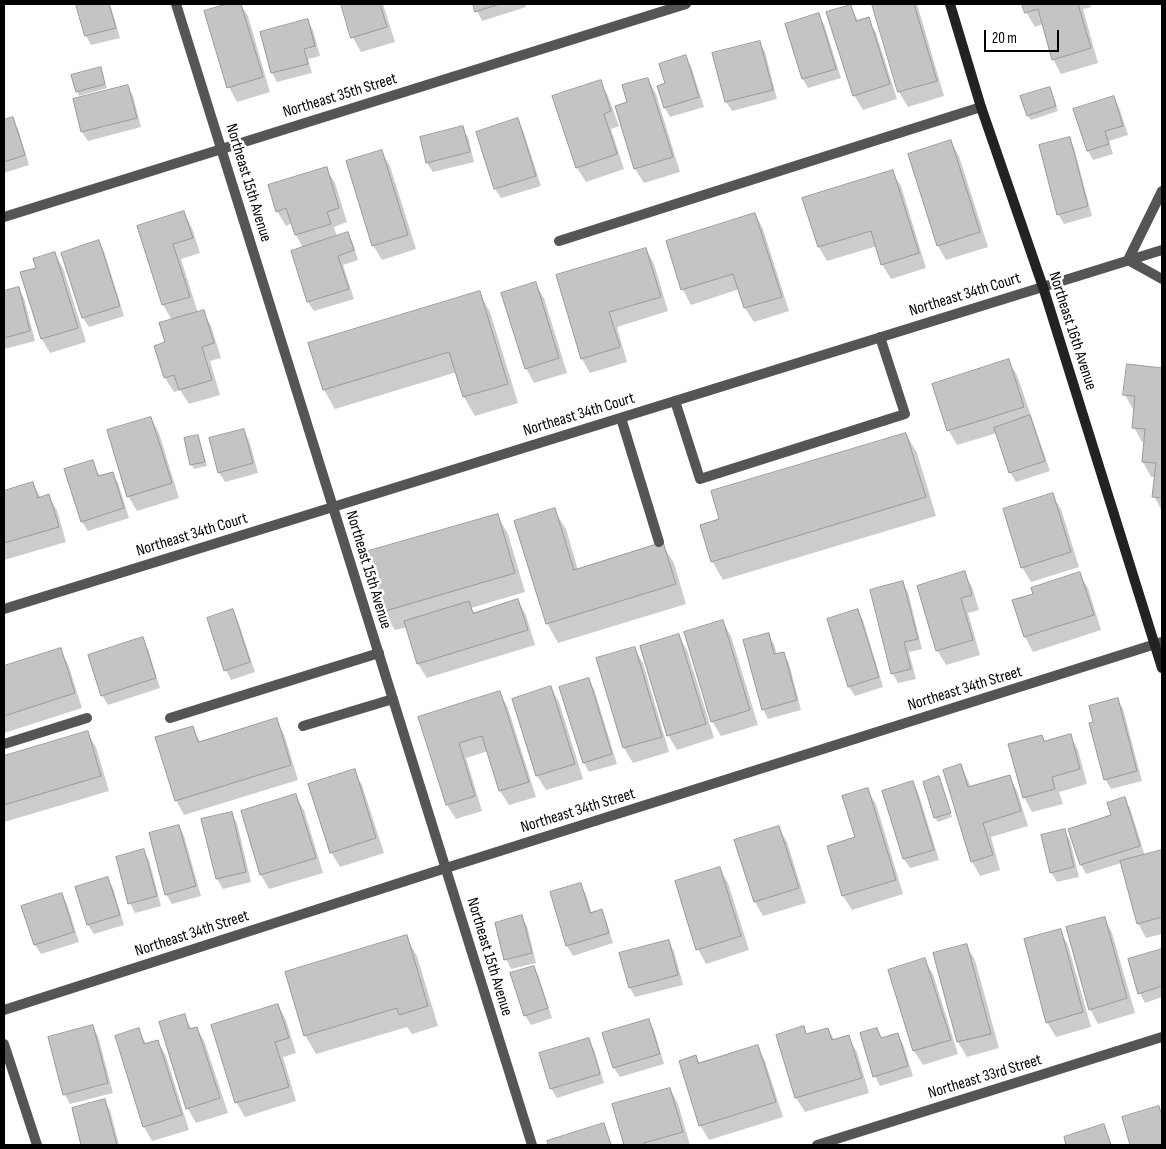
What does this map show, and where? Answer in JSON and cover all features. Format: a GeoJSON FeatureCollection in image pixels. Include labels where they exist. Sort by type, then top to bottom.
{"type":"FeatureCollection","features":[{"type":"Feature","properties":{"kind":"street","name":"Northeast 15th Avenue"},"geometry":{"type":"LineString","coordinates":[[176,4],[532,1145]]}},
{"type":"Feature","properties":{"kind":"street","name":"Northeast 35th Street"},"geometry":{"type":"LineString","coordinates":[[4,217],[686,4]]}},
{"type":"Feature","properties":{"kind":"street","name":"Northeast 16th Avenue"},"geometry":{"type":"LineString","coordinates":[[950,4],[981,107],[1043,287],[1158,644],[1162,668]]}},
{"type":"Feature","properties":{"kind":"street"},"geometry":{"type":"LineString","coordinates":[[559,241],[981,107]]}},
{"type":"Feature","properties":{"kind":"street"},"geometry":{"type":"LineString","coordinates":[[1162,191],[1128,260],[1162,279]]}},
{"type":"Feature","properties":{"kind":"street","name":"Northeast 34th Court"},"geometry":{"type":"LineString","coordinates":[[4,609],[1162,250]]}},
{"type":"Feature","properties":{"kind":"street"},"geometry":{"type":"LineString","coordinates":[[675,401],[700,480],[905,414],[880,337]]}},
{"type":"Feature","properties":{"kind":"street"},"geometry":{"type":"LineString","coordinates":[[621,418],[659,542]]}},
{"type":"Feature","properties":{"kind":"street","name":"Northeast 34th Street"},"geometry":{"type":"LineString","coordinates":[[4,1010],[446,868],[1158,644]]}},
{"type":"Feature","properties":{"kind":"street"},"geometry":{"type":"LineString","coordinates":[[170,718],[379,653]]}},
{"type":"Feature","properties":{"kind":"street"},"geometry":{"type":"LineString","coordinates":[[303,726],[393,699]]}},
{"type":"Feature","properties":{"kind":"street"},"geometry":{"type":"LineString","coordinates":[[4,744],[87,718]]}},
{"type":"Feature","properties":{"kind":"street","name":"Northeast 33rd Street"},"geometry":{"type":"LineString","coordinates":[[817,1145],[1162,1037]]}},
{"type":"Feature","properties":{"kind":"street"},"geometry":{"type":"LineString","coordinates":[[4,1044],[37,1145]]}},
{"type":"Feature","properties":{"kind":"building"},"geometry":{"type":"Polygon","coordinates":[[[76,4],[109,4],[116,28],[85,36],[76,4]]]}},
{"type":"Feature","properties":{"kind":"building"},"geometry":{"type":"Polygon","coordinates":[[[227,4],[241,4],[263,77],[227,88],[204,11],[227,4]]]}},
{"type":"Feature","properties":{"kind":"building"},"geometry":{"type":"Polygon","coordinates":[[[341,4],[380,4],[387,27],[351,38],[341,4]]]}},
{"type":"Feature","properties":{"kind":"building"},"geometry":{"type":"Polygon","coordinates":[[[473,4],[500,4],[475,12],[473,4]]]}},
{"type":"Feature","properties":{"kind":"building"},"geometry":{"type":"Polygon","coordinates":[[[872,4],[914,4],[937,81],[898,92],[872,4]]]}},
{"type":"Feature","properties":{"kind":"building"},"geometry":{"type":"Polygon","coordinates":[[[1022,4],[1078,4],[1091,48],[1052,60],[1038,9],[1025,13],[1022,4]]]}},
{"type":"Feature","properties":{"kind":"building"},"geometry":{"type":"Polygon","coordinates":[[[851,5],[856,21],[869,17],[890,84],[853,96],[826,12],[851,5]]]}},
{"type":"Feature","properties":{"kind":"building"},"geometry":{"type":"Polygon","coordinates":[[[819,13],[836,69],[802,79],[785,24],[819,13]]]}},
{"type":"Feature","properties":{"kind":"building"},"geometry":{"type":"Polygon","coordinates":[[[308,19],[315,46],[304,49],[308,64],[271,73],[260,32],[308,19]]]}},
{"type":"Feature","properties":{"kind":"building"},"geometry":{"type":"Polygon","coordinates":[[[760,41],[773,90],[725,102],[712,53],[760,41]]]}},
{"type":"Feature","properties":{"kind":"building"},"geometry":{"type":"Polygon","coordinates":[[[686,55],[699,97],[664,108],[657,86],[665,83],[659,64],[686,55]]]}},
{"type":"Feature","properties":{"kind":"building"},"geometry":{"type":"Polygon","coordinates":[[[101,67],[105,84],[76,92],[71,75],[101,67]]]}},
{"type":"Feature","properties":{"kind":"building"},"geometry":{"type":"Polygon","coordinates":[[[648,78],[673,157],[634,169],[615,106],[627,102],[622,85],[648,78]]]}},
{"type":"Feature","properties":{"kind":"building"},"geometry":{"type":"Polygon","coordinates":[[[601,80],[611,111],[604,114],[617,154],[576,168],[552,96],[601,80]]]}},
{"type":"Feature","properties":{"kind":"building"},"geometry":{"type":"Polygon","coordinates":[[[128,85],[137,118],[81,132],[73,99],[128,85]]]}},
{"type":"Feature","properties":{"kind":"building"},"geometry":{"type":"Polygon","coordinates":[[[1050,87],[1056,106],[1027,116],[1020,96],[1050,87]]]}},
{"type":"Feature","properties":{"kind":"building"},"geometry":{"type":"Polygon","coordinates":[[[1114,96],[1123,126],[1105,131],[1109,144],[1087,151],[1073,109],[1114,96]]]}},
{"type":"Feature","properties":{"kind":"building"},"geometry":{"type":"Polygon","coordinates":[[[13,117],[25,155],[4,162],[4,120],[13,117]]]}},
{"type":"Feature","properties":{"kind":"building"},"geometry":{"type":"Polygon","coordinates":[[[518,118],[536,176],[494,189],[476,132],[518,118]]]}},
{"type":"Feature","properties":{"kind":"building"},"geometry":{"type":"Polygon","coordinates":[[[463,126],[470,152],[426,163],[420,137],[463,126]]]}},
{"type":"Feature","properties":{"kind":"building"},"geometry":{"type":"Polygon","coordinates":[[[1070,137],[1088,206],[1057,215],[1039,145],[1070,137]]]}},
{"type":"Feature","properties":{"kind":"building"},"geometry":{"type":"Polygon","coordinates":[[[951,140],[980,232],[937,246],[908,154],[951,140]]]}},
{"type":"Feature","properties":{"kind":"building"},"geometry":{"type":"Polygon","coordinates":[[[382,150],[408,235],[372,246],[346,161],[382,150]]]}},
{"type":"Feature","properties":{"kind":"building"},"geometry":{"type":"Polygon","coordinates":[[[327,167],[339,208],[327,212],[331,224],[295,235],[286,208],[276,212],[268,185],[327,167]]]}},
{"type":"Feature","properties":{"kind":"building"},"geometry":{"type":"Polygon","coordinates":[[[893,170],[919,253],[881,265],[871,231],[818,247],[802,198],[893,170]]]}},
{"type":"Feature","properties":{"kind":"building"},"geometry":{"type":"Polygon","coordinates":[[[184,211],[193,238],[173,244],[190,297],[162,305],[137,226],[184,211]]]}},
{"type":"Feature","properties":{"kind":"building"},"geometry":{"type":"Polygon","coordinates":[[[755,213],[782,297],[744,308],[733,274],[681,290],[666,241],[755,213]]]}},
{"type":"Feature","properties":{"kind":"building"},"geometry":{"type":"Polygon","coordinates":[[[348,232],[354,250],[338,256],[349,289],[307,302],[291,251],[348,232]]]}},
{"type":"Feature","properties":{"kind":"building"},"geometry":{"type":"Polygon","coordinates":[[[99,240],[120,306],[82,318],[61,253],[99,240]]]}},
{"type":"Feature","properties":{"kind":"building"},"geometry":{"type":"Polygon","coordinates":[[[646,248],[661,297],[609,312],[620,347],[581,359],[556,275],[646,248]]]}},
{"type":"Feature","properties":{"kind":"building"},"geometry":{"type":"Polygon","coordinates":[[[55,252],[78,328],[41,339],[20,272],[36,268],[33,259],[55,252]]]}},
{"type":"Feature","properties":{"kind":"building"},"geometry":{"type":"Polygon","coordinates":[[[536,282],[559,358],[525,369],[501,293],[536,282]]]}},
{"type":"Feature","properties":{"kind":"building"},"geometry":{"type":"Polygon","coordinates":[[[19,287],[30,331],[4,338],[4,291],[19,287]]]}},
{"type":"Feature","properties":{"kind":"building"},"geometry":{"type":"Polygon","coordinates":[[[480,291],[508,384],[463,397],[449,352],[323,390],[308,343],[480,291]]]}},
{"type":"Feature","properties":{"kind":"building"},"geometry":{"type":"Polygon","coordinates":[[[204,310],[214,343],[202,347],[212,380],[179,390],[174,375],[164,378],[154,346],[165,342],[159,323],[204,310]]]}},
{"type":"Feature","properties":{"kind":"building"},"geometry":{"type":"Polygon","coordinates":[[[1009,359],[1024,407],[947,431],[932,384],[1009,359]]]}},
{"type":"Feature","properties":{"kind":"building"},"geometry":{"type":"Polygon","coordinates":[[[1127,364],[1162,368],[1162,498],[1152,497],[1156,463],[1142,462],[1145,429],[1132,428],[1135,396],[1123,395],[1127,364]]]}},
{"type":"Feature","properties":{"kind":"building"},"geometry":{"type":"Polygon","coordinates":[[[1030,415],[1045,461],[1009,473],[994,428],[1030,415]]]}},
{"type":"Feature","properties":{"kind":"building"},"geometry":{"type":"Polygon","coordinates":[[[151,417],[172,483],[127,497],[107,430],[151,417]]]}},
{"type":"Feature","properties":{"kind":"building"},"geometry":{"type":"Polygon","coordinates":[[[244,429],[253,463],[218,473],[209,438],[244,429]]]}},
{"type":"Feature","properties":{"kind":"building"},"geometry":{"type":"Polygon","coordinates":[[[906,433],[926,497],[711,562],[700,525],[719,519],[711,491],[906,433]]]}},
{"type":"Feature","properties":{"kind":"building"},"geometry":{"type":"Polygon","coordinates":[[[198,435],[205,462],[190,465],[184,438],[198,435]]]}},
{"type":"Feature","properties":{"kind":"building"},"geometry":{"type":"Polygon","coordinates":[[[93,460],[98,476],[113,472],[124,508],[81,522],[64,469],[93,460]]]}},
{"type":"Feature","properties":{"kind":"building"},"geometry":{"type":"Polygon","coordinates":[[[33,482],[38,498],[49,494],[59,527],[4,543],[4,491],[33,482]]]}},
{"type":"Feature","properties":{"kind":"building"},"geometry":{"type":"Polygon","coordinates":[[[1053,493],[1071,552],[1021,568],[1003,509],[1053,493]]]}},
{"type":"Feature","properties":{"kind":"building"},"geometry":{"type":"Polygon","coordinates":[[[555,508],[574,570],[663,542],[676,584],[546,624],[514,521],[555,508]]]}},
{"type":"Feature","properties":{"kind":"building"},"geometry":{"type":"Polygon","coordinates":[[[498,514],[515,573],[382,612],[365,552],[498,514]]]}},
{"type":"Feature","properties":{"kind":"building"},"geometry":{"type":"Polygon","coordinates":[[[965,571],[972,595],[961,598],[973,640],[936,651],[917,586],[965,571]]]}},
{"type":"Feature","properties":{"kind":"building"},"geometry":{"type":"Polygon","coordinates":[[[1080,572],[1094,615],[1024,637],[1012,600],[1033,594],[1031,588],[1080,572]]]}},
{"type":"Feature","properties":{"kind":"building"},"geometry":{"type":"Polygon","coordinates":[[[903,581],[918,639],[904,642],[911,669],[891,674],[870,590],[903,581]]]}},
{"type":"Feature","properties":{"kind":"building"},"geometry":{"type":"Polygon","coordinates":[[[518,599],[528,630],[417,664],[404,621],[469,601],[473,613],[518,599]]]}},
{"type":"Feature","properties":{"kind":"building"},"geometry":{"type":"Polygon","coordinates":[[[233,609],[250,662],[224,671],[207,618],[233,609]]]}},
{"type":"Feature","properties":{"kind":"building"},"geometry":{"type":"Polygon","coordinates":[[[858,609],[879,677],[848,687],[827,619],[858,609]]]}},
{"type":"Feature","properties":{"kind":"building"},"geometry":{"type":"Polygon","coordinates":[[[723,620],[750,710],[711,722],[684,632],[723,620]]]}},
{"type":"Feature","properties":{"kind":"building"},"geometry":{"type":"Polygon","coordinates":[[[769,633],[774,654],[784,652],[797,700],[762,710],[743,640],[769,633]]]}},
{"type":"Feature","properties":{"kind":"building"},"geometry":{"type":"Polygon","coordinates":[[[679,634],[706,724],[667,736],[640,646],[679,634]]]}},
{"type":"Feature","properties":{"kind":"building"},"geometry":{"type":"Polygon","coordinates":[[[143,637],[156,678],[101,696],[88,655],[143,637]]]}},
{"type":"Feature","properties":{"kind":"building"},"geometry":{"type":"Polygon","coordinates":[[[635,647],[662,737],[623,748],[596,658],[635,647]]]}},
{"type":"Feature","properties":{"kind":"building"},"geometry":{"type":"Polygon","coordinates":[[[61,648],[75,693],[4,716],[4,666],[61,648]]]}},
{"type":"Feature","properties":{"kind":"building"},"geometry":{"type":"Polygon","coordinates":[[[589,678],[612,754],[583,763],[559,687],[589,678]]]}},
{"type":"Feature","properties":{"kind":"building"},"geometry":{"type":"Polygon","coordinates":[[[551,686],[575,764],[536,776],[512,699],[551,686]]]}},
{"type":"Feature","properties":{"kind":"building"},"geometry":{"type":"Polygon","coordinates":[[[500,691],[529,782],[499,791],[482,736],[459,743],[475,796],[446,805],[418,717],[500,691]]]}},
{"type":"Feature","properties":{"kind":"building"},"geometry":{"type":"Polygon","coordinates":[[[1118,698],[1137,771],[1104,780],[1089,723],[1093,722],[1089,706],[1118,698]]]}},
{"type":"Feature","properties":{"kind":"building"},"geometry":{"type":"Polygon","coordinates":[[[277,718],[291,765],[175,801],[155,737],[193,726],[198,742],[277,718]]]}},
{"type":"Feature","properties":{"kind":"building"},"geometry":{"type":"Polygon","coordinates":[[[88,731],[101,776],[4,805],[4,756],[88,731]]]}},
{"type":"Feature","properties":{"kind":"building"},"geometry":{"type":"Polygon","coordinates":[[[1071,734],[1080,769],[1052,777],[1055,789],[1023,798],[1008,744],[1042,735],[1044,741],[1071,734]]]}},
{"type":"Feature","properties":{"kind":"building"},"geometry":{"type":"Polygon","coordinates":[[[961,764],[968,787],[1010,775],[1021,811],[983,823],[993,855],[971,862],[943,770],[961,764]]]}},
{"type":"Feature","properties":{"kind":"building"},"geometry":{"type":"Polygon","coordinates":[[[355,769],[376,838],[330,853],[308,784],[355,769]]]}},
{"type":"Feature","properties":{"kind":"building"},"geometry":{"type":"Polygon","coordinates":[[[939,776],[951,813],[934,818],[923,782],[939,776]]]}},
{"type":"Feature","properties":{"kind":"building"},"geometry":{"type":"Polygon","coordinates":[[[913,781],[934,850],[903,859],[882,791],[913,781]]]}},
{"type":"Feature","properties":{"kind":"building"},"geometry":{"type":"Polygon","coordinates":[[[868,788],[896,880],[842,896],[827,846],[855,837],[842,796],[868,788]]]}},
{"type":"Feature","properties":{"kind":"building"},"geometry":{"type":"Polygon","coordinates":[[[296,794],[316,858],[260,875],[241,811],[296,794]]]}},
{"type":"Feature","properties":{"kind":"building"},"geometry":{"type":"Polygon","coordinates":[[[1125,797],[1140,846],[1080,865],[1068,829],[1111,815],[1107,803],[1125,797]]]}},
{"type":"Feature","properties":{"kind":"building"},"geometry":{"type":"Polygon","coordinates":[[[232,812],[246,872],[216,879],[201,819],[232,812]]]}},
{"type":"Feature","properties":{"kind":"building"},"geometry":{"type":"Polygon","coordinates":[[[179,825],[196,886],[165,895],[149,833],[179,825]]]}},
{"type":"Feature","properties":{"kind":"building"},"geometry":{"type":"Polygon","coordinates":[[[779,826],[799,888],[754,902],[734,840],[779,826]]]}},
{"type":"Feature","properties":{"kind":"building"},"geometry":{"type":"Polygon","coordinates":[[[1065,829],[1074,867],[1050,873],[1041,835],[1065,829]]]}},
{"type":"Feature","properties":{"kind":"building"},"geometry":{"type":"Polygon","coordinates":[[[144,849],[157,896],[128,904],[116,857],[144,849]]]}},
{"type":"Feature","properties":{"kind":"building"},"geometry":{"type":"Polygon","coordinates":[[[1162,850],[1162,917],[1137,924],[1120,861],[1162,850]]]}},
{"type":"Feature","properties":{"kind":"building"},"geometry":{"type":"Polygon","coordinates":[[[720,867],[741,936],[696,950],[675,881],[720,867]]]}},
{"type":"Feature","properties":{"kind":"building"},"geometry":{"type":"Polygon","coordinates":[[[108,877],[120,915],[87,925],[75,887],[108,877]]]}},
{"type":"Feature","properties":{"kind":"building"},"geometry":{"type":"Polygon","coordinates":[[[581,883],[590,913],[602,909],[609,933],[566,946],[550,892],[581,883]]]}},
{"type":"Feature","properties":{"kind":"building"},"geometry":{"type":"Polygon","coordinates":[[[62,893],[74,932],[34,945],[21,906],[62,893]]]}},
{"type":"Feature","properties":{"kind":"building"},"geometry":{"type":"Polygon","coordinates":[[[522,915],[532,953],[504,960],[495,923],[522,915]]]}},
{"type":"Feature","properties":{"kind":"building"},"geometry":{"type":"Polygon","coordinates":[[[1105,917],[1127,998],[1089,1010],[1066,927],[1105,917]]]}},
{"type":"Feature","properties":{"kind":"building"},"geometry":{"type":"Polygon","coordinates":[[[1061,929],[1083,1012],[1046,1023],[1024,939],[1061,929]]]}},
{"type":"Feature","properties":{"kind":"building"},"geometry":{"type":"Polygon","coordinates":[[[407,935],[428,1006],[399,1015],[397,1008],[304,1036],[285,972],[407,935]]]}},
{"type":"Feature","properties":{"kind":"building"},"geometry":{"type":"Polygon","coordinates":[[[669,940],[678,975],[629,988],[619,953],[669,940]]]}},
{"type":"Feature","properties":{"kind":"building"},"geometry":{"type":"Polygon","coordinates":[[[967,944],[991,1034],[957,1042],[933,953],[967,944]]]}},
{"type":"Feature","properties":{"kind":"building"},"geometry":{"type":"Polygon","coordinates":[[[1162,949],[1162,986],[1138,994],[1128,959],[1162,949]]]}},
{"type":"Feature","properties":{"kind":"building"},"geometry":{"type":"Polygon","coordinates":[[[925,958],[951,1040],[913,1051],[888,970],[925,958]]]}},
{"type":"Feature","properties":{"kind":"building"},"geometry":{"type":"Polygon","coordinates":[[[534,966],[548,1008],[524,1016],[510,973],[534,966]]]}},
{"type":"Feature","properties":{"kind":"building"},"geometry":{"type":"Polygon","coordinates":[[[278,1004],[289,1038],[275,1042],[289,1087],[235,1103],[211,1025],[278,1004]]]}},
{"type":"Feature","properties":{"kind":"building"},"geometry":{"type":"Polygon","coordinates":[[[185,1014],[189,1029],[197,1027],[220,1098],[186,1109],[159,1022],[185,1014]]]}},
{"type":"Feature","properties":{"kind":"building"},"geometry":{"type":"Polygon","coordinates":[[[649,1019],[660,1054],[613,1068],[602,1033],[649,1019]]]}},
{"type":"Feature","properties":{"kind":"building"},"geometry":{"type":"Polygon","coordinates":[[[93,1025],[108,1083],[63,1095],[48,1037],[93,1025]]]}},
{"type":"Feature","properties":{"kind":"building"},"geometry":{"type":"Polygon","coordinates":[[[804,1026],[806,1034],[828,1028],[832,1040],[849,1035],[862,1078],[795,1098],[776,1035],[804,1026]]]}},
{"type":"Feature","properties":{"kind":"building"},"geometry":{"type":"Polygon","coordinates":[[[139,1028],[144,1044],[158,1040],[182,1115],[143,1127],[115,1036],[139,1028]]]}},
{"type":"Feature","properties":{"kind":"building"},"geometry":{"type":"Polygon","coordinates":[[[877,1028],[881,1038],[898,1033],[908,1066],[873,1077],[860,1033],[877,1028]]]}},
{"type":"Feature","properties":{"kind":"building"},"geometry":{"type":"Polygon","coordinates":[[[589,1038],[600,1074],[550,1089],[539,1053],[589,1038]]]}},
{"type":"Feature","properties":{"kind":"building"},"geometry":{"type":"Polygon","coordinates":[[[758,1045],[776,1102],[699,1126],[679,1061],[696,1055],[698,1063],[758,1045]]]}},
{"type":"Feature","properties":{"kind":"building"},"geometry":{"type":"Polygon","coordinates":[[[670,1088],[683,1132],[644,1143],[645,1145],[624,1145],[612,1104],[670,1088]]]}},
{"type":"Feature","properties":{"kind":"building"},"geometry":{"type":"Polygon","coordinates":[[[105,1099],[117,1145],[81,1145],[72,1108],[105,1099]]]}},
{"type":"Feature","properties":{"kind":"building"},"geometry":{"type":"Polygon","coordinates":[[[1159,1106],[1162,1116],[1162,1145],[1130,1145],[1122,1117],[1159,1106]]]}},
{"type":"Feature","properties":{"kind":"building"},"geometry":{"type":"Polygon","coordinates":[[[604,1123],[611,1145],[548,1145],[547,1141],[604,1123]]]}},
{"type":"Feature","properties":{"kind":"building"},"geometry":{"type":"Polygon","coordinates":[[[1104,1124],[1111,1145],[1066,1145],[1064,1137],[1104,1124]]]}}]}
